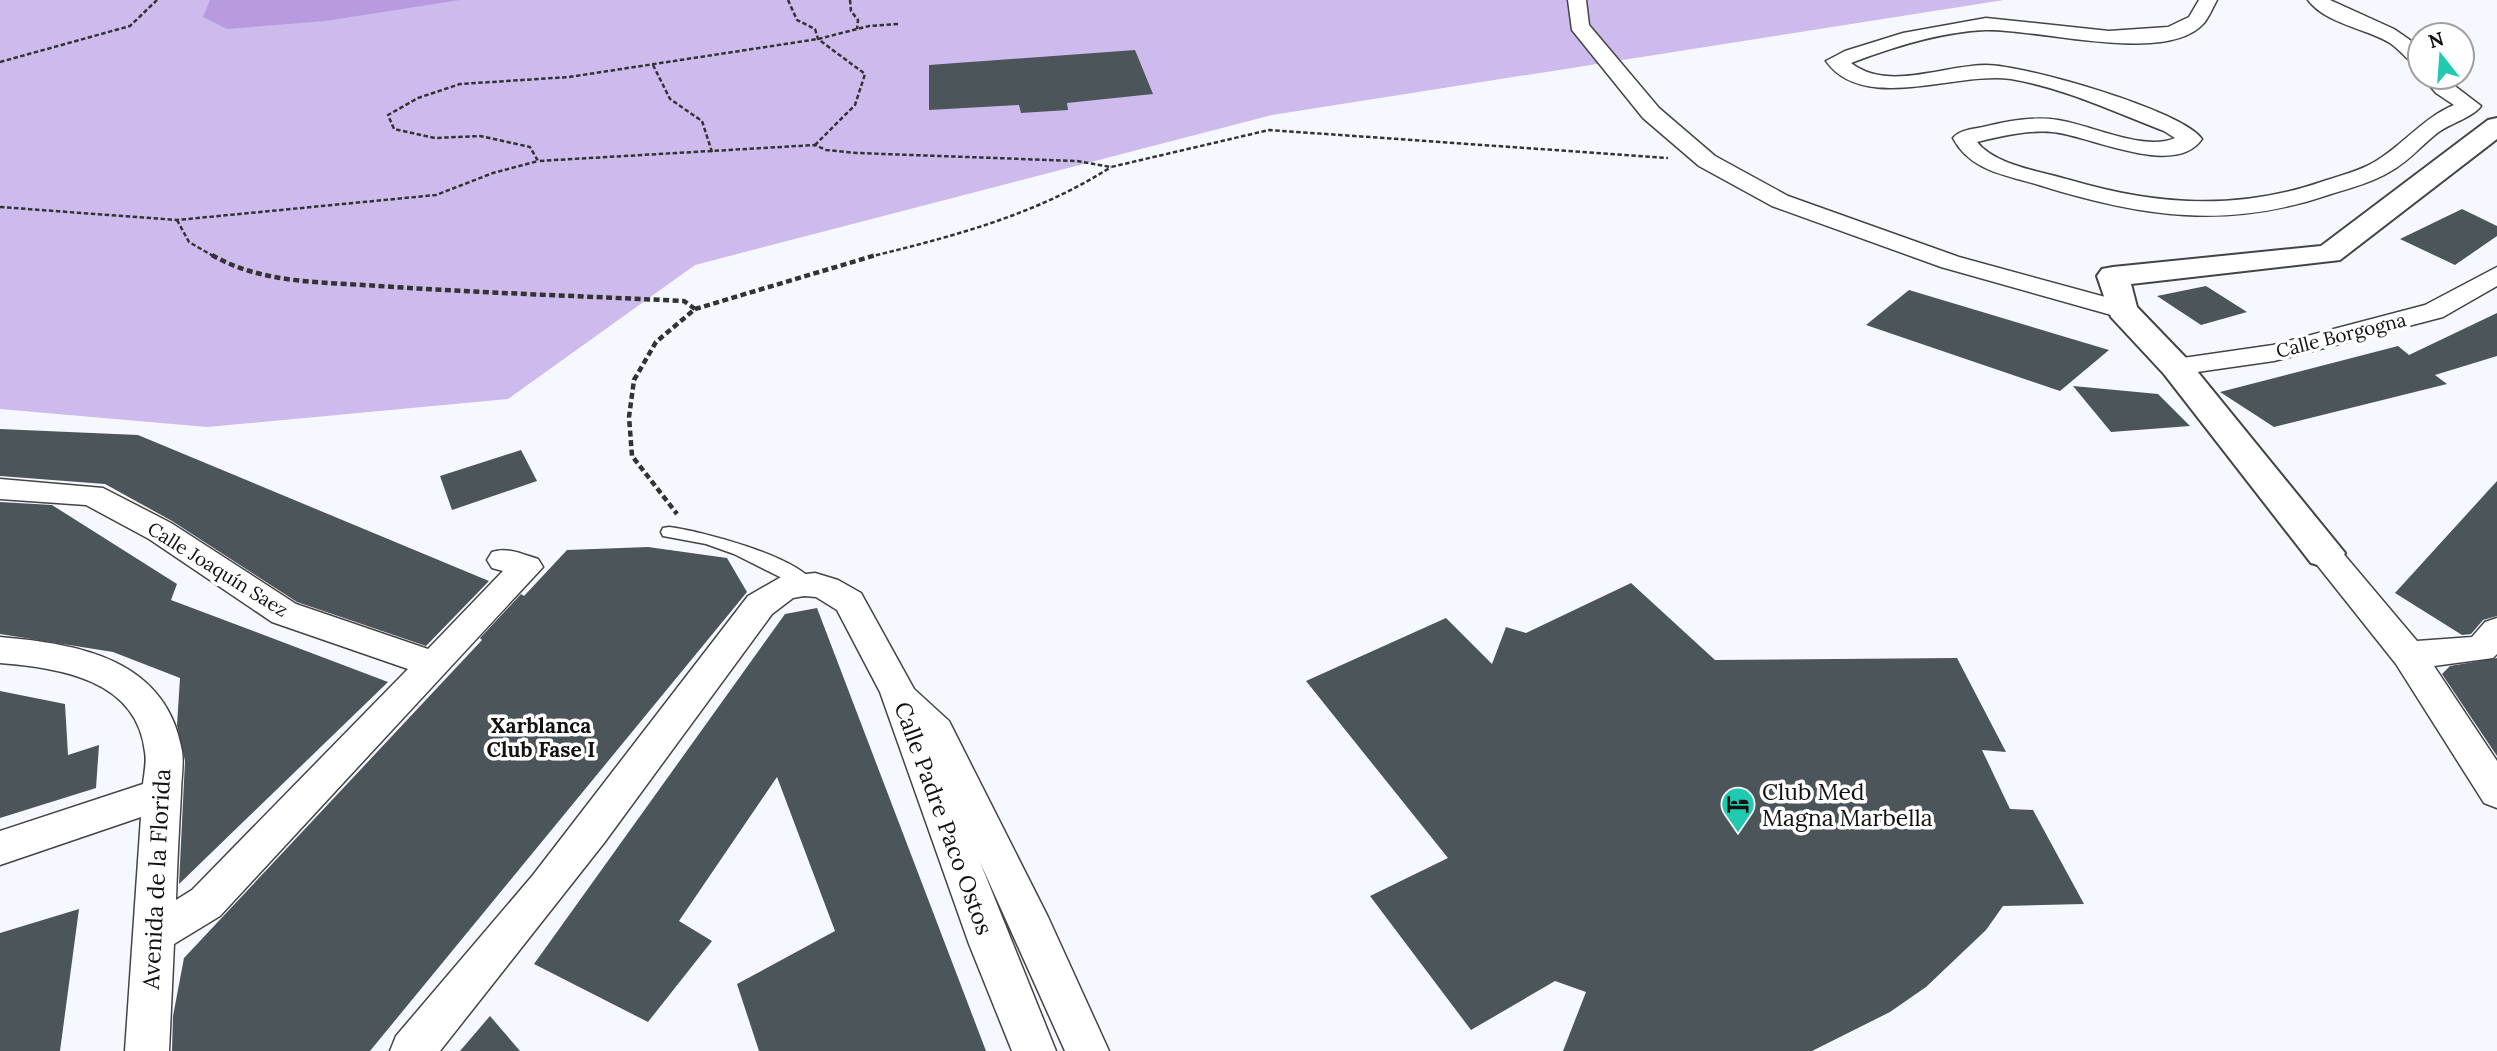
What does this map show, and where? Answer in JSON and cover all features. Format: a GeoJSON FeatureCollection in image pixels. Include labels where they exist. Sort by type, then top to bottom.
{"type":"FeatureCollection","features":[{"type":"Feature","properties":{"kind":"street"},"geometry":{"type":"LineString","coordinates":[[1577,0],[1579,26],[1651,114],[1707,161],[1780,201],[1950,261],[2122,310]]}},
{"type":"Feature","properties":{"kind":"street"},"geometry":{"type":"LineString","coordinates":[[2207,0],[2205,12],[2188,29],[2165,33],[2129,38],[2078,35],[2040,27],[1984,24],[1865,50],[1836,61],[1844,70],[1882,83],[1988,71],[2028,77],[2172,126],[2191,139],[2180,146],[2164,149],[2138,147],[2076,129],[2029,125],[1964,138],[1967,149],[2003,166],[2106,200],[2182,211],[2238,212],[2299,200],[2384,166],[2441,120],[2470,106],[2497,107]]}},
{"type":"Feature","properties":{"kind":"street"},"geometry":{"type":"LineString","coordinates":[[2317,0],[2344,19],[2389,33],[2406,45]]}},
{"type":"Feature","properties":{"kind":"street"},"geometry":{"type":"LineString","coordinates":[[2446,91],[2470,106]]}},
{"type":"Feature","properties":{"kind":"street"},"geometry":{"type":"LineString","coordinates":[[2497,126],[2329,254],[2113,276],[2122,310],[2176,367],[2409,655],[2497,792]]}},
{"type":"Feature","properties":{"kind":"street","name":"Calle Borgogna"},"geometry":{"type":"LineString","coordinates":[[2176,367],[2274,353],[2434,311],[2497,275]]}},
{"type":"Feature","properties":{"kind":"street","name":"Calle Joaquín Saez"},"geometry":{"type":"LineString","coordinates":[[0,489],[92,495],[160,531],[284,613],[434,664]]}},
{"type":"Feature","properties":{"kind":"street"},"geometry":{"type":"LineString","coordinates":[[153,935],[206,903],[527,567],[503,560]]}},
{"type":"Feature","properties":{"kind":"street"},"geometry":{"type":"LineString","coordinates":[[412,1051],[469,986],[598,821],[760,605],[774,592],[806,583],[837,591],[849,602],[898,692]]}},
{"type":"Feature","properties":{"kind":"street"},"geometry":{"type":"LineString","coordinates":[[2409,655],[2481,649],[2497,631]]}},
{"type":"Feature","properties":{"kind":"street","name":"Avenida de la Florida"},"geometry":{"type":"LineString","coordinates":[[0,650],[44,654],[90,664],[128,685],[153,716],[164,752],[159,795],[146,1051]]}},
{"type":"Feature","properties":{"kind":"street","name":"Calle Padre Paco Ostos"},"geometry":{"type":"LineString","coordinates":[[898,692],[990,944],[1034,1051]]}},
{"type":"Feature","properties":{"kind":"street","name":"Calle Padre Paco Ostos"},"geometry":{"type":"LineString","coordinates":[[898,692],[936,732],[1034,930],[1087,1051]]}},
{"type":"Feature","properties":{"kind":"street"},"geometry":{"type":"LineString","coordinates":[[0,848],[159,795]]}},
{"type":"Feature","properties":{"kind":"lane"},"geometry":{"type":"LineString","coordinates":[[669,532],[697,535],[766,559],[806,583]]}},
{"type":"Feature","properties":{"kind":"path"},"geometry":{"type":"LineString","coordinates":[[0,62],[130,26],[157,0]]}},
{"type":"Feature","properties":{"kind":"path"},"geometry":{"type":"LineString","coordinates":[[788,0],[790,14],[797,21],[815,29],[818,40],[864,74],[855,105],[815,145]]}},
{"type":"Feature","properties":{"kind":"path"},"geometry":{"type":"LineString","coordinates":[[850,0],[851,11],[858,20],[856,29]]}},
{"type":"Feature","properties":{"kind":"path"},"geometry":{"type":"LineString","coordinates":[[538,161],[530,147],[481,136],[435,138],[414,135],[394,128],[388,115],[418,98],[460,84],[569,77],[818,40],[856,29],[898,24]]}},
{"type":"Feature","properties":{"kind":"path"},"geometry":{"type":"LineString","coordinates":[[653,65],[659,85],[677,109],[702,121],[712,152]]}},
{"type":"Feature","properties":{"kind":"path"},"geometry":{"type":"LineString","coordinates":[[697,535],[632,456],[629,417],[634,380],[656,342],[695,309],[838,265],[973,231],[1082,188],[1111,167],[1269,130],[1707,161]]}},
{"type":"Feature","properties":{"kind":"path"},"geometry":{"type":"LineString","coordinates":[[0,207],[177,220],[436,195],[493,173],[538,161],[815,145],[826,150],[857,153],[1077,161],[1111,167]]}},
{"type":"Feature","properties":{"kind":"path"},"geometry":{"type":"LineString","coordinates":[[177,220],[189,242],[226,263],[276,278],[437,290],[684,301],[695,309]]}},
{"type":"Feature","properties":{"kind":"shaded area"},"geometry":{"type":"Polygon","coordinates":[[[0,0],[2004,0],[1272,115],[695,265],[508,399],[207,427],[0,409],[0,0]]]}},
{"type":"Feature","properties":{"kind":"shaded area"},"geometry":{"type":"Polygon","coordinates":[[[210,0],[460,0],[325,21],[227,29],[203,17],[210,0]]]}},
{"type":"Feature","properties":{"kind":"building"},"geometry":{"type":"Polygon","coordinates":[[[1135,50],[1153,94],[1067,103],[1068,110],[1021,113],[1019,105],[929,110],[929,65],[1135,50]]]}},
{"type":"Feature","properties":{"kind":"building"},"geometry":{"type":"Polygon","coordinates":[[[2462,209],[2497,226],[2497,236],[2455,265],[2400,239],[2462,209]]]}},
{"type":"Feature","properties":{"kind":"building"},"geometry":{"type":"Polygon","coordinates":[[[2206,286],[2247,312],[2201,325],[2157,296],[2206,286]]]}},
{"type":"Feature","properties":{"kind":"building"},"geometry":{"type":"Polygon","coordinates":[[[1909,290],[2109,350],[2060,391],[1866,325],[1909,290]]]}},
{"type":"Feature","properties":{"kind":"building"},"geometry":{"type":"Polygon","coordinates":[[[2497,313],[2497,356],[2435,375],[2447,384],[2274,427],[2220,392],[2398,346],[2409,355],[2497,313]]]}},
{"type":"Feature","properties":{"kind":"building"},"geometry":{"type":"Polygon","coordinates":[[[2073,386],[2158,394],[2190,426],[2111,432],[2073,386]]]}},
{"type":"Feature","properties":{"kind":"building"},"geometry":{"type":"Polygon","coordinates":[[[0,429],[138,435],[489,581],[426,646],[297,602],[172,521],[105,484],[0,476],[0,429]]]}},
{"type":"Feature","properties":{"kind":"building"},"geometry":{"type":"Polygon","coordinates":[[[521,450],[537,481],[452,510],[440,476],[521,450]]]}},
{"type":"Feature","properties":{"kind":"building"},"geometry":{"type":"Polygon","coordinates":[[[2497,481],[2497,616],[2483,620],[2471,634],[2462,635],[2395,593],[2497,481]]]}},
{"type":"Feature","properties":{"kind":"building"},"geometry":{"type":"Polygon","coordinates":[[[0,502],[52,505],[177,584],[171,600],[388,682],[179,884],[185,761],[177,725],[180,678],[113,652],[0,634],[0,502]]]}},
{"type":"Feature","properties":{"kind":"building"},"geometry":{"type":"Polygon","coordinates":[[[648,547],[727,558],[747,592],[370,1051],[172,1051],[173,1016],[184,958],[482,640],[480,638],[521,594],[524,596],[567,550],[648,547]]]}},
{"type":"Feature","properties":{"kind":"building","name":"Club Med Magna Marbella"},"geometry":{"type":"Polygon","coordinates":[[[1631,583],[1715,660],[1957,658],[2006,752],[1982,750],[2010,809],[2033,810],[2084,904],[2003,906],[1986,930],[1926,987],[1890,1012],[1812,1051],[1563,1051],[1586,992],[1555,981],[1471,1030],[1370,896],[1448,858],[1306,681],[1446,618],[1492,664],[1506,627],[1526,633],[1631,583]]]}},
{"type":"Feature","properties":{"kind":"building"},"geometry":{"type":"Polygon","coordinates":[[[817,608],[986,1051],[759,1051],[737,984],[835,931],[777,777],[679,921],[712,941],[648,1022],[534,964],[785,614],[817,608]]]}},
{"type":"Feature","properties":{"kind":"building"},"geometry":{"type":"Polygon","coordinates":[[[2497,658],[2497,756],[2442,674],[2450,666],[2497,658]]]}},
{"type":"Feature","properties":{"kind":"building"},"geometry":{"type":"Polygon","coordinates":[[[0,691],[65,704],[68,755],[99,745],[96,788],[0,818],[0,691]]]}},
{"type":"Feature","properties":{"kind":"building"},"geometry":{"type":"Polygon","coordinates":[[[79,909],[60,1051],[0,1051],[0,933],[79,909]]]}},
{"type":"Feature","properties":{"kind":"building"},"geometry":{"type":"Polygon","coordinates":[[[490,1016],[520,1051],[460,1051],[490,1016]]]}},
{"type":"Feature","properties":{"kind":"place","name":"Club Med Magna Marbella"},"geometry":{"type":"Point","coordinates":[1738,834]}},
{"type":"Feature","properties":{"kind":"district","name":"Xarblanca Club Fase I"},"geometry":{"type":"Point","coordinates":[541,737]}}]}
